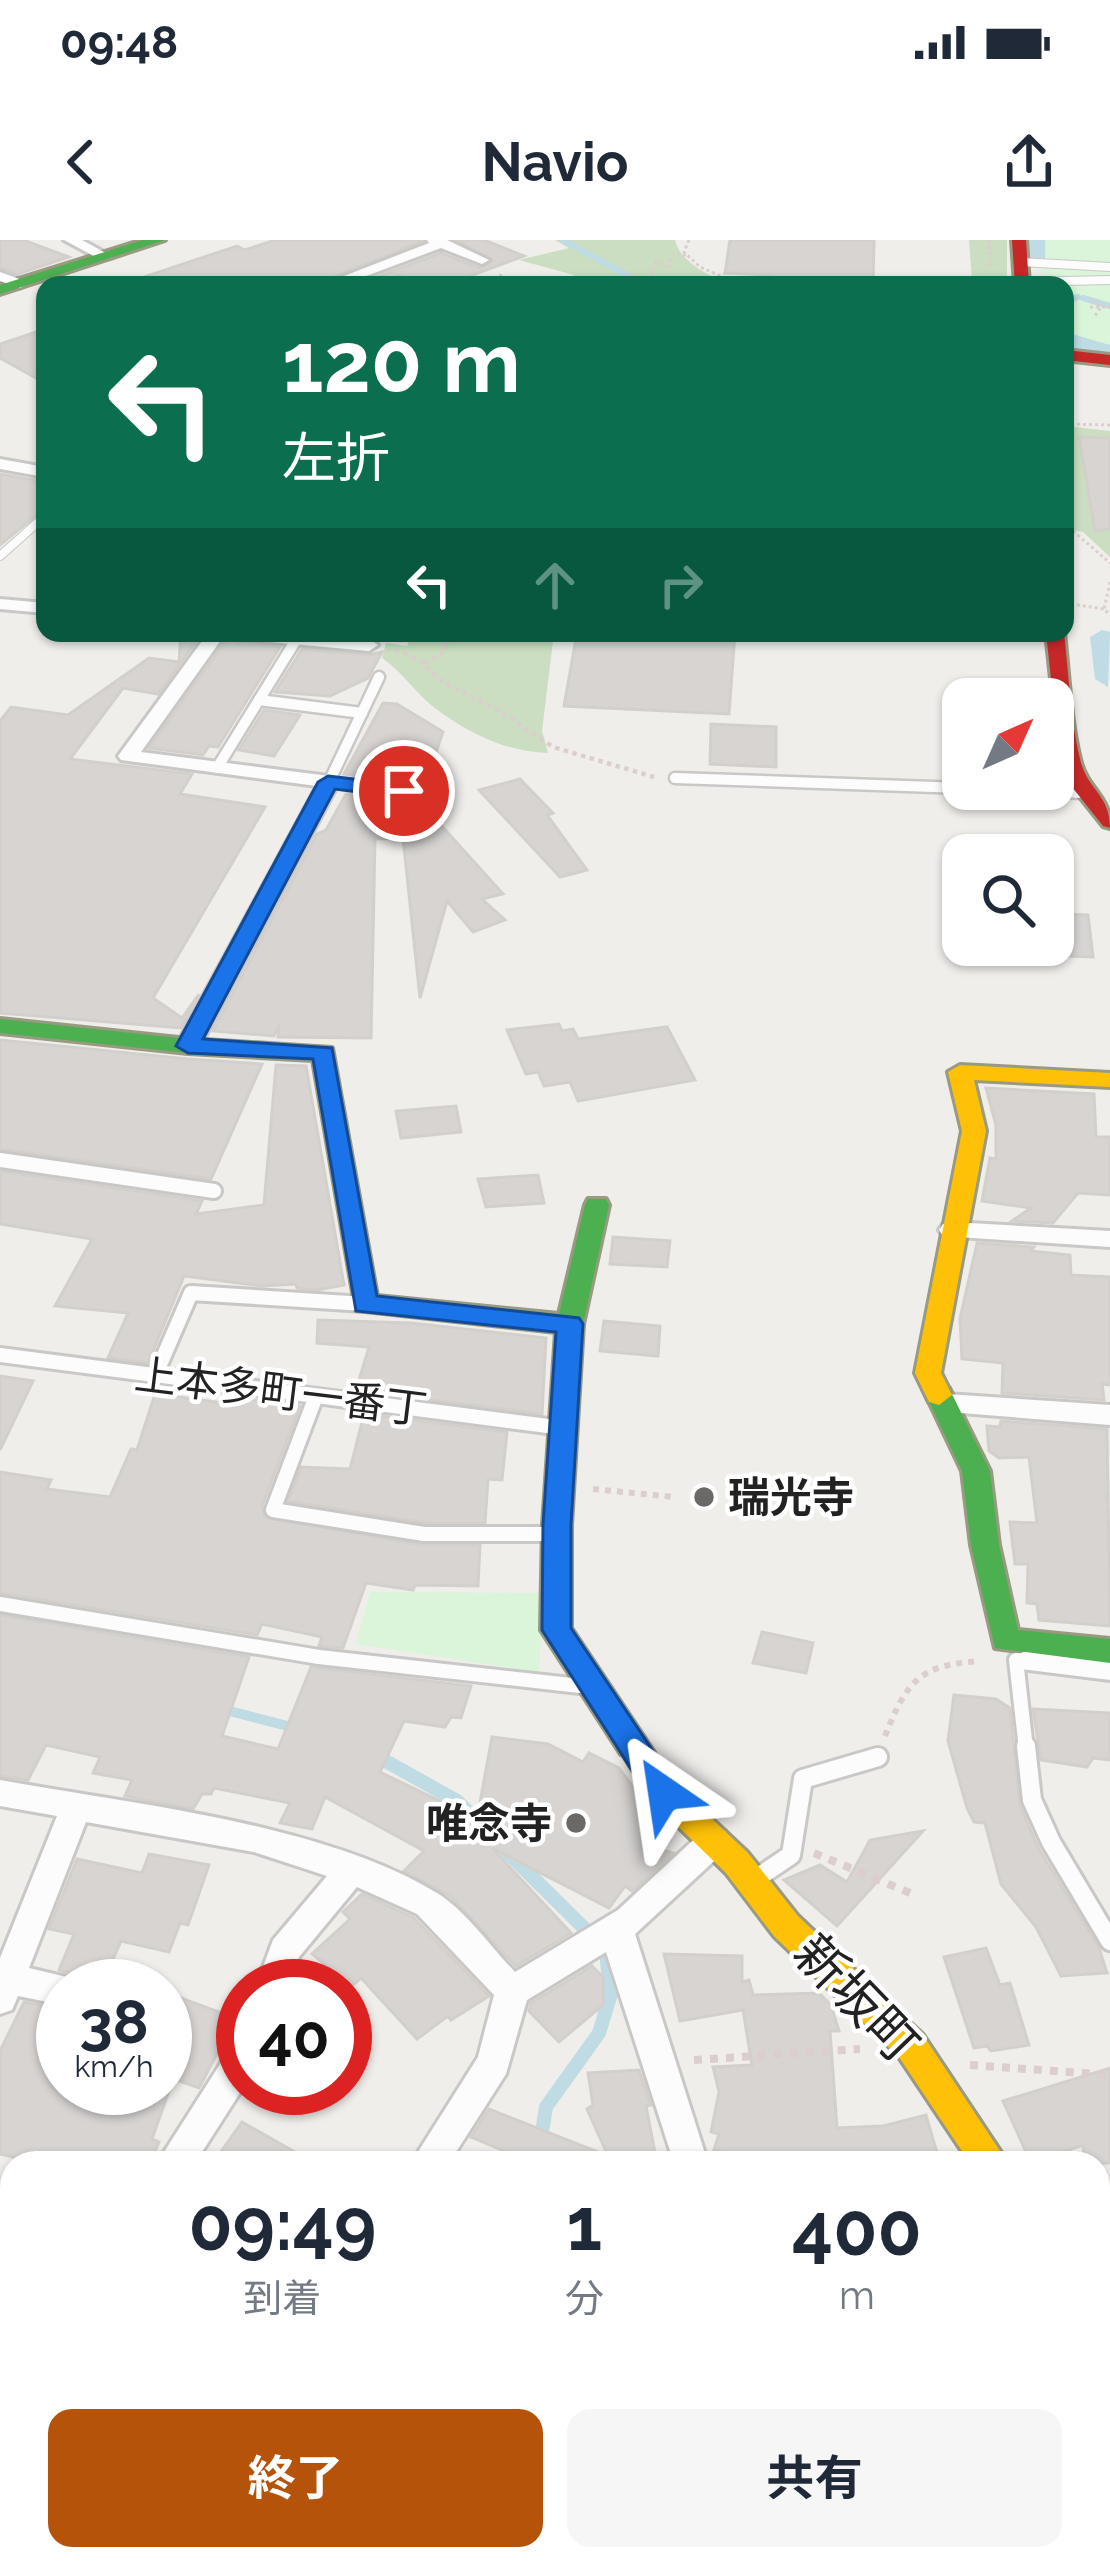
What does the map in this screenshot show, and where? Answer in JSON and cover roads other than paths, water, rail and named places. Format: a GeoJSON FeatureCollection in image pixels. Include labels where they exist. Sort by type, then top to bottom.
{"type":"FeatureCollection","features":[{"type":"Feature","properties":{"kind":"street"},"geometry":{"type":"LineString","coordinates":[[71,240],[106,256]]}},
{"type":"Feature","properties":{"kind":"street"},"geometry":{"type":"LineString","coordinates":[[7,283],[158,240]]}},
{"type":"Feature","properties":{"kind":"street"},"geometry":{"type":"LineString","coordinates":[[351,276],[438,242],[482,260]]}},
{"type":"Feature","properties":{"kind":"street"},"geometry":{"type":"LineString","coordinates":[[1074,356],[1110,360]]}},
{"type":"Feature","properties":{"kind":"street"},"geometry":{"type":"LineString","coordinates":[[0,464],[36,470]]}},
{"type":"Feature","properties":{"kind":"street"},"geometry":{"type":"LineString","coordinates":[[0,604],[36,604]]}},
{"type":"Feature","properties":{"kind":"street"},"geometry":{"type":"LineString","coordinates":[[188,1046],[328,782],[128,756],[210,642]]}},
{"type":"Feature","properties":{"kind":"street"},"geometry":{"type":"LineString","coordinates":[[348,642],[369,645]]}},
{"type":"Feature","properties":{"kind":"street"},"geometry":{"type":"LineString","coordinates":[[1056,642],[1070,760],[1085,793],[1110,822]]}},
{"type":"Feature","properties":{"kind":"street"},"geometry":{"type":"LineString","coordinates":[[0,1027],[188,1046],[324,1053],[365,1304],[570,1324]]}},
{"type":"Feature","properties":{"kind":"street"},"geometry":{"type":"LineString","coordinates":[[1018,1654],[976,1471],[928,1373],[974,1131],[960,1072],[1110,1080]]}},
{"type":"Feature","properties":{"kind":"street","name":"新坂町"},"geometry":{"type":"LineString","coordinates":[[597,1205],[570,1324],[559,1485],[556,1630],[664,1793],[752,1881],[786,1926],[883,2018],[921,2061],[982,2151]]}},
{"type":"Feature","properties":{"kind":"street"},"geometry":{"type":"LineString","coordinates":[[952,1230],[1110,1238]]}},
{"type":"Feature","properties":{"kind":"street"},"geometry":{"type":"LineString","coordinates":[[946,1404],[1110,1414]]}},
{"type":"Feature","properties":{"kind":"street"},"geometry":{"type":"LineString","coordinates":[[1018,1654],[1110,1651]]}},
{"type":"Feature","properties":{"kind":"street"},"geometry":{"type":"LineString","coordinates":[[1018,1654],[1110,1668]]}},
{"type":"Feature","properties":{"kind":"street"},"geometry":{"type":"LineString","coordinates":[[0,1793],[254,1840],[352,1870],[428,1904],[512,1991]]}},
{"type":"Feature","properties":{"kind":"street"},"geometry":{"type":"LineString","coordinates":[[36,1990],[4,1989],[77,1806]]}},
{"type":"Feature","properties":{"kind":"street"},"geometry":{"type":"LineString","coordinates":[[437,2151],[494,2062],[512,1991],[617,1930],[714,1841]]}},
{"type":"Feature","properties":{"kind":"street"},"geometry":{"type":"LineString","coordinates":[[282,1959],[352,1870]]}},
{"type":"Feature","properties":{"kind":"street"},"geometry":{"type":"LineString","coordinates":[[617,1930],[636,2008],[660,2062],[688,2151]]}},
{"type":"Feature","properties":{"kind":"street"},"geometry":{"type":"LineString","coordinates":[[183,2151],[216,2100]]}},
{"type":"Feature","properties":{"kind":"lane"},"geometry":{"type":"LineString","coordinates":[[1021,267],[1110,267]]}},
{"type":"Feature","properties":{"kind":"lane"},"geometry":{"type":"LineString","coordinates":[[1021,267],[1110,280]]}},
{"type":"Feature","properties":{"kind":"lane"},"geometry":{"type":"LineString","coordinates":[[0,556],[36,524]]}},
{"type":"Feature","properties":{"kind":"lane"},"geometry":{"type":"LineString","coordinates":[[217,768],[295,642]]}},
{"type":"Feature","properties":{"kind":"lane"},"geometry":{"type":"LineString","coordinates":[[380,677],[328,782],[442,796]]}},
{"type":"Feature","properties":{"kind":"lane"},"geometry":{"type":"LineString","coordinates":[[259,700],[362,713]]}},
{"type":"Feature","properties":{"kind":"lane"},"geometry":{"type":"LineString","coordinates":[[675,778],[942,787]]}},
{"type":"Feature","properties":{"kind":"lane"},"geometry":{"type":"LineString","coordinates":[[1074,793],[1085,793]]}},
{"type":"Feature","properties":{"kind":"lane"},"geometry":{"type":"LineString","coordinates":[[0,1160],[214,1191]]}},
{"type":"Feature","properties":{"kind":"lane"},"geometry":{"type":"LineString","coordinates":[[155,1376],[191,1293],[365,1304]]}},
{"type":"Feature","properties":{"kind":"lane","name":"上本多町一番丁"},"geometry":{"type":"LineString","coordinates":[[0,1355],[563,1428]]}},
{"type":"Feature","properties":{"kind":"lane"},"geometry":{"type":"LineString","coordinates":[[316,1396],[273,1510],[424,1534],[557,1534]]}},
{"type":"Feature","properties":{"kind":"lane"},"geometry":{"type":"LineString","coordinates":[[0,1604],[319,1657],[598,1688]]}},
{"type":"Feature","properties":{"kind":"lane"},"geometry":{"type":"LineString","coordinates":[[1018,1654],[1032,1800],[1051,1842],[1110,1941]]}},
{"type":"Feature","properties":{"kind":"lane"},"geometry":{"type":"LineString","coordinates":[[752,1881],[791,1855],[803,1779],[878,1756]]}},
{"type":"Feature","properties":{"kind":"waterway"},"geometry":{"type":"LineString","coordinates":[[563,240],[629,276]]}},
{"type":"Feature","properties":{"kind":"waterway"},"geometry":{"type":"LineString","coordinates":[[1036,240],[1038,260]]}},
{"type":"Feature","properties":{"kind":"waterway"},"geometry":{"type":"LineString","coordinates":[[1074,298],[1078,297]]}},
{"type":"Feature","properties":{"kind":"waterway"},"geometry":{"type":"LineString","coordinates":[[1083,298],[1110,306]]}},
{"type":"Feature","properties":{"kind":"waterway"},"geometry":{"type":"LineString","coordinates":[[1074,341],[1110,352]]}},
{"type":"Feature","properties":{"kind":"waterway"},"geometry":{"type":"LineString","coordinates":[[1102,637],[1108,679]]}},
{"type":"Feature","properties":{"kind":"waterway"},"geometry":{"type":"LineString","coordinates":[[218,1708],[299,1729]]}},
{"type":"Feature","properties":{"kind":"waterway"},"geometry":{"type":"LineString","coordinates":[[373,1754],[457,1801],[482,1826]]}},
{"type":"Feature","properties":{"kind":"waterway"},"geometry":{"type":"LineString","coordinates":[[507,1852],[586,1930]]}},
{"type":"Feature","properties":{"kind":"waterway"},"geometry":{"type":"LineString","coordinates":[[539,2151],[546,2107],[599,2033],[610,1997],[607,1960]]}},
{"type":"Feature","properties":{"kind":"place","name":"瑞光寺"},"geometry":{"type":"Point","coordinates":[704,1497]}},
{"type":"Feature","properties":{"kind":"place","name":"唯念寺"},"geometry":{"type":"Point","coordinates":[576,1823]}}]}
